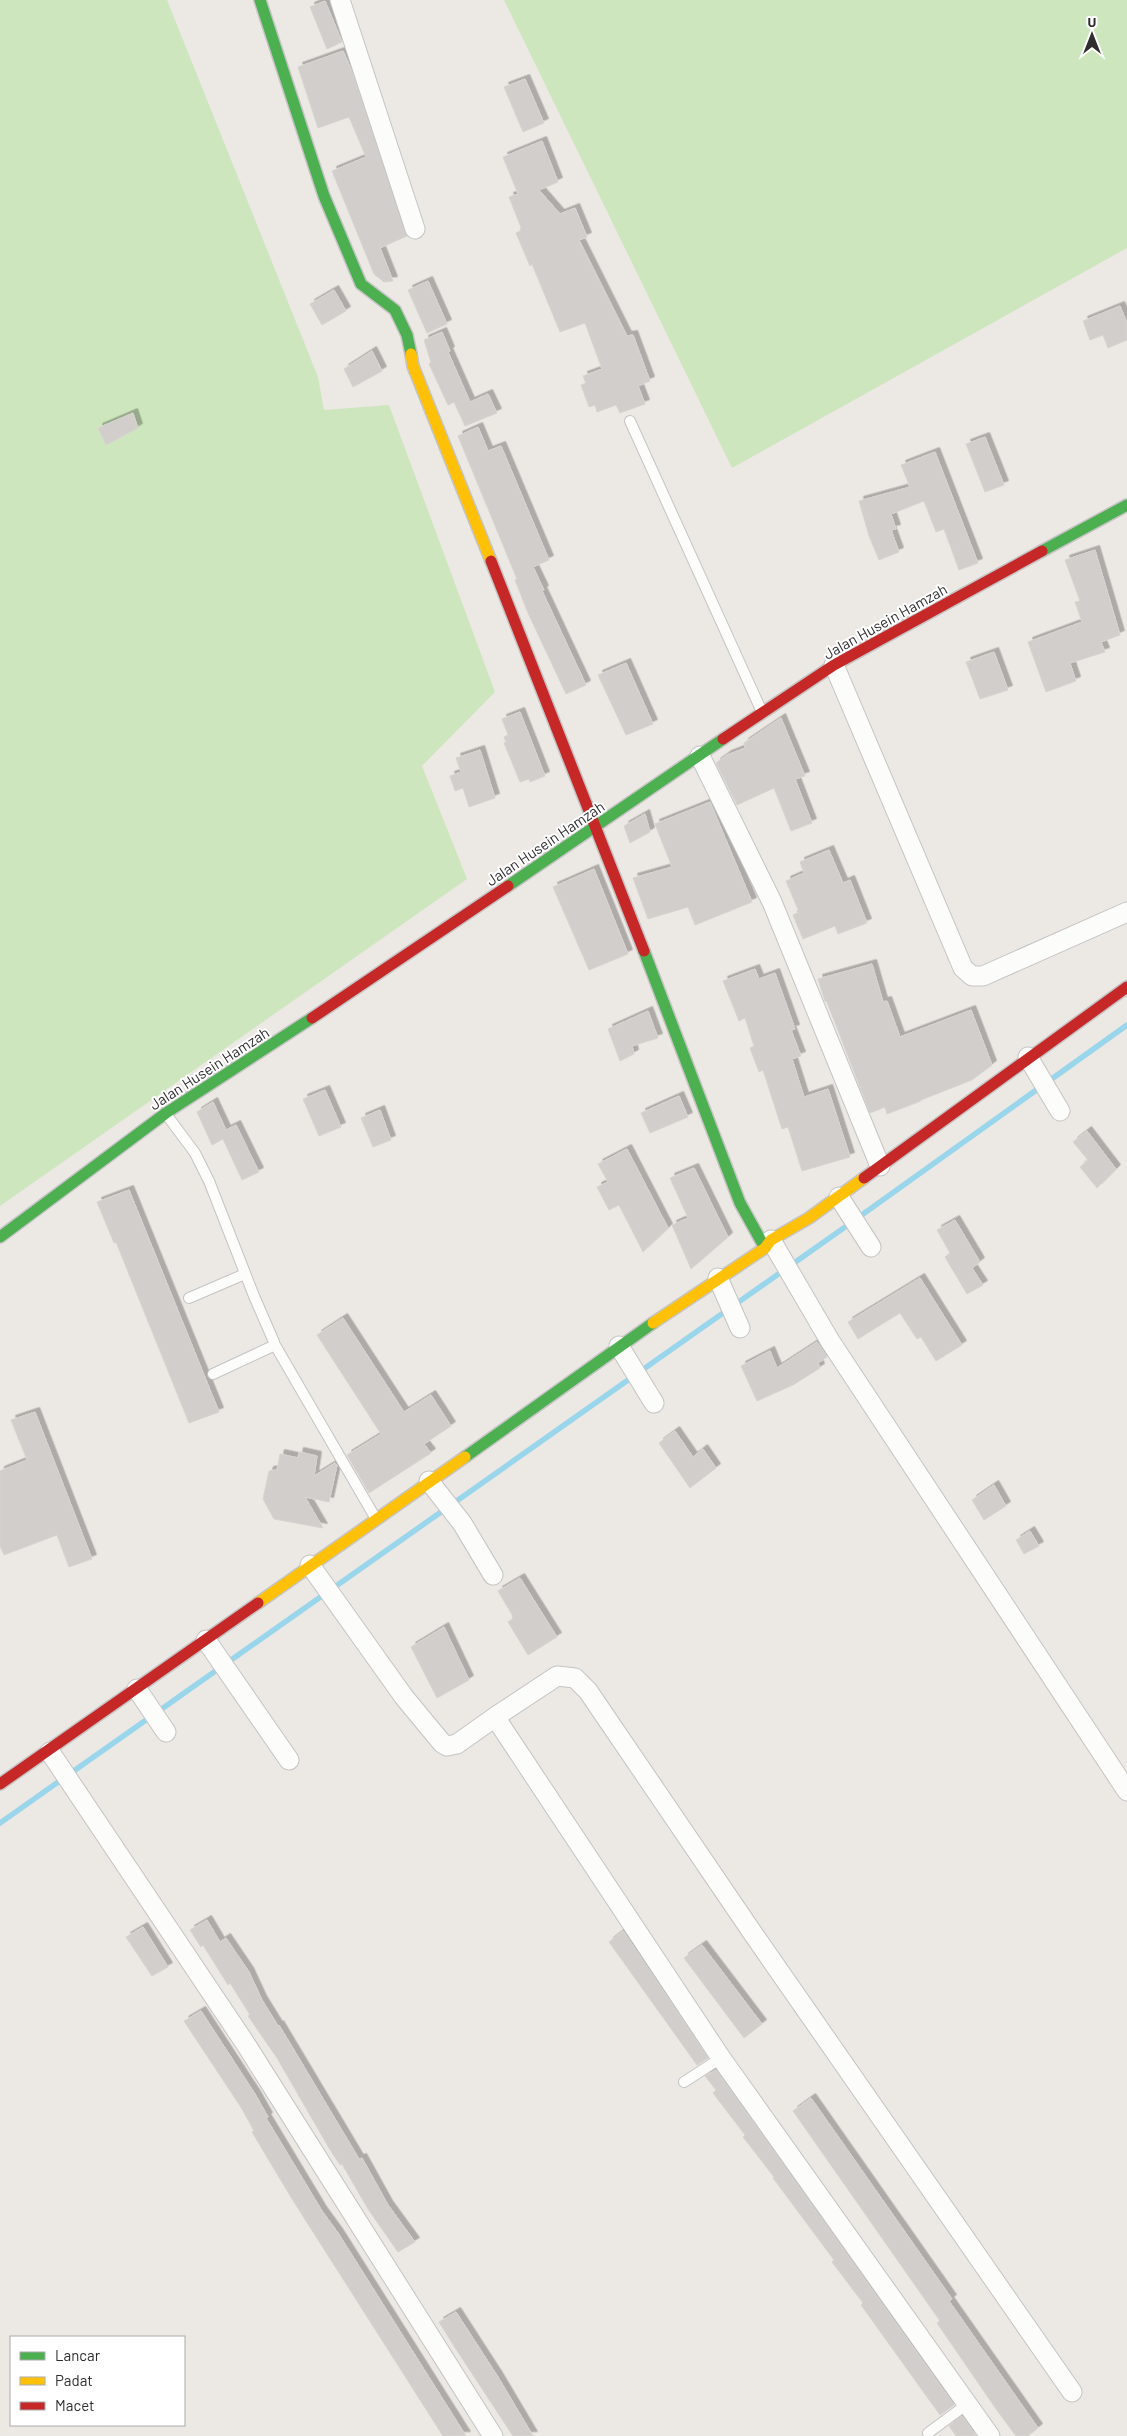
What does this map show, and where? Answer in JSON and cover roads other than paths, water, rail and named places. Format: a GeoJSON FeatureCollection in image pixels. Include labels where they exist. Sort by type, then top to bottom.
{"type":"FeatureCollection","features":[{"type":"Feature","properties":{"kind":"street"},"geometry":{"type":"LineString","coordinates":[[260,0],[324,196],[362,284],[395,310],[407,335],[413,366],[596,826],[740,1203],[771,1246],[835,1349],[1127,1791]]}},
{"type":"Feature","properties":{"kind":"street"},"geometry":{"type":"LineString","coordinates":[[340,0],[415,229]]}},
{"type":"Feature","properties":{"kind":"street","name":"Jalan Husein Hamzah"},"geometry":{"type":"LineString","coordinates":[[0,1237],[166,1113],[366,983],[834,665],[1127,505]]}},
{"type":"Feature","properties":{"kind":"street"},"geometry":{"type":"LineString","coordinates":[[834,665],[963,968],[972,976],[983,976],[1127,912]]}},
{"type":"Feature","properties":{"kind":"street"},"geometry":{"type":"LineString","coordinates":[[700,756],[772,902],[880,1166]]}},
{"type":"Feature","properties":{"kind":"street"},"geometry":{"type":"LineString","coordinates":[[0,1784],[141,1695],[208,1644],[315,1571],[377,1520],[433,1485],[621,1349],[809,1218],[842,1202],[880,1166],[1031,1061],[1127,987]]}},
{"type":"Feature","properties":{"kind":"street"},"geometry":{"type":"LineString","coordinates":[[1031,1061],[1057,1105]]}},
{"type":"Feature","properties":{"kind":"street"},"geometry":{"type":"LineString","coordinates":[[842,1202],[868,1243]]}},
{"type":"Feature","properties":{"kind":"street"},"geometry":{"type":"LineString","coordinates":[[719,1281],[737,1322]]}},
{"type":"Feature","properties":{"kind":"street"},"geometry":{"type":"LineString","coordinates":[[621,1349],[651,1398]]}},
{"type":"Feature","properties":{"kind":"street"},"geometry":{"type":"LineString","coordinates":[[433,1485],[462,1523],[493,1575]]}},
{"type":"Feature","properties":{"kind":"street"},"geometry":{"type":"LineString","coordinates":[[315,1571],[404,1697],[447,1746],[456,1744],[557,1676],[574,1678],[588,1691],[754,1936],[1072,2392]]}},
{"type":"Feature","properties":{"kind":"street"},"geometry":{"type":"LineString","coordinates":[[208,1644],[289,1760]]}},
{"type":"Feature","properties":{"kind":"street"},"geometry":{"type":"LineString","coordinates":[[141,1695],[166,1732]]}},
{"type":"Feature","properties":{"kind":"street"},"geometry":{"type":"LineString","coordinates":[[495,1717],[720,2058],[966,2405],[990,2436]]}},
{"type":"Feature","properties":{"kind":"street"},"geometry":{"type":"LineString","coordinates":[[50,1752],[80,1794],[245,2043],[493,2436]]}},
{"type":"Feature","properties":{"kind":"lane"},"geometry":{"type":"LineString","coordinates":[[630,421],[763,713]]}},
{"type":"Feature","properties":{"kind":"lane"},"geometry":{"type":"LineString","coordinates":[[166,1113],[195,1153],[209,1181],[275,1345],[377,1520]]}},
{"type":"Feature","properties":{"kind":"lane"},"geometry":{"type":"LineString","coordinates":[[189,1298],[245,1274]]}},
{"type":"Feature","properties":{"kind":"lane"},"geometry":{"type":"LineString","coordinates":[[212,1374],[258,1355],[275,1345]]}},
{"type":"Feature","properties":{"kind":"lane"},"geometry":{"type":"LineString","coordinates":[[684,2082],[720,2058]]}},
{"type":"Feature","properties":{"kind":"lane"},"geometry":{"type":"LineString","coordinates":[[928,2432],[966,2405]]}},
{"type":"Feature","properties":{"kind":"waterway"},"geometry":{"type":"LineString","coordinates":[[0,1823],[838,1232],[1127,1025]]}}]}
